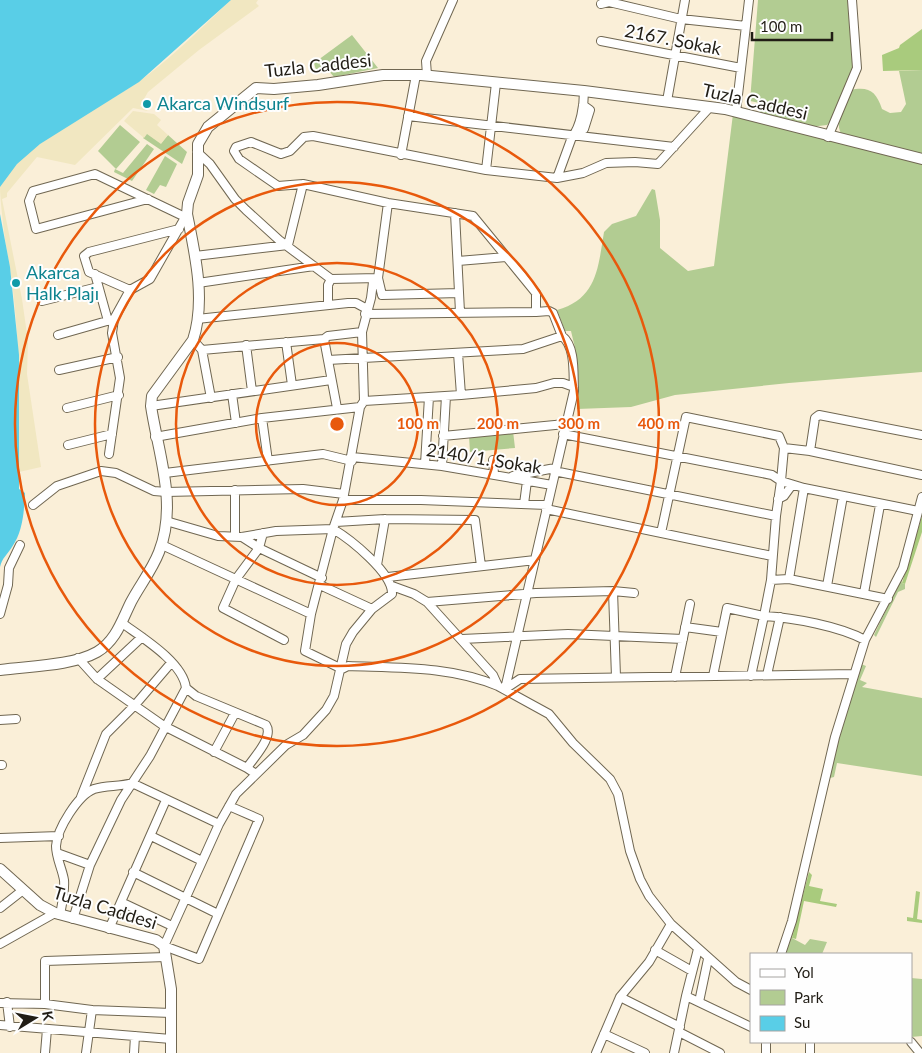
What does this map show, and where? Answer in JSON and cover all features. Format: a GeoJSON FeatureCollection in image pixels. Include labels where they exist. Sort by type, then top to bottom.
{"type":"FeatureCollection","features":[{"type":"Feature","properties":{"kind":"main road","name":"Tuzla Caddesi"},"geometry":{"type":"LineString","coordinates":[[151,406],[152,396],[192,340],[197,319],[198,283],[195,256],[186,215],[188,203],[198,175],[198,144],[208,127],[256,88],[274,90],[383,75],[422,75],[584,91],[710,106],[922,159]]}},
{"type":"Feature","properties":{"kind":"main road"},"geometry":{"type":"LineString","coordinates":[[0,670],[78,658],[97,652],[106,646],[122,623],[162,545],[166,521],[168,506],[164,473],[151,406]]}},
{"type":"Feature","properties":{"kind":"main road","name":"Tuzla Caddesi"},"geometry":{"type":"LineString","coordinates":[[0,871],[40,905],[57,914],[156,940],[164,946],[171,1013],[171,1053]]}},
{"type":"Feature","properties":{"kind":"street"},"geometry":{"type":"LineString","coordinates":[[401,155],[408,116],[426,61],[453,0]]}},
{"type":"Feature","properties":{"kind":"street"},"geometry":{"type":"LineString","coordinates":[[667,101],[684,0]]}},
{"type":"Feature","properties":{"kind":"street"},"geometry":{"type":"LineString","coordinates":[[736,112],[749,0]]}},
{"type":"Feature","properties":{"kind":"street"},"geometry":{"type":"LineString","coordinates":[[828,136],[857,68],[852,0]]}},
{"type":"Feature","properties":{"kind":"street"},"geometry":{"type":"LineString","coordinates":[[601,4],[611,3],[681,19],[746,26]]}},
{"type":"Feature","properties":{"kind":"street","name":"2167. Sokak"},"geometry":{"type":"LineString","coordinates":[[600,41],[741,68]]}},
{"type":"Feature","properties":{"kind":"street"},"geometry":{"type":"LineString","coordinates":[[486,170],[496,83]]}},
{"type":"Feature","properties":{"kind":"street"},"geometry":{"type":"LineString","coordinates":[[557,178],[575,134],[583,105],[584,91]]}},
{"type":"Feature","properties":{"kind":"street"},"geometry":{"type":"LineString","coordinates":[[536,312],[536,293],[473,216],[388,202],[303,184],[278,186],[239,159],[234,151],[244,143],[251,142],[275,154],[285,154],[304,137],[313,136],[401,155],[486,170],[557,178],[583,173],[606,163],[635,162],[658,164],[710,106]]}},
{"type":"Feature","properties":{"kind":"street"},"geometry":{"type":"LineString","coordinates":[[408,116],[674,146]]}},
{"type":"Feature","properties":{"kind":"street"},"geometry":{"type":"LineString","coordinates":[[197,152],[210,164],[235,199],[279,240],[331,279],[378,278]]}},
{"type":"Feature","properties":{"kind":"street"},"geometry":{"type":"LineString","coordinates":[[58,335],[111,320],[130,290],[150,279],[186,215],[95,174],[33,191],[29,201],[36,229],[148,199]]}},
{"type":"Feature","properties":{"kind":"street"},"geometry":{"type":"LineString","coordinates":[[288,245],[303,184]]}},
{"type":"Feature","properties":{"kind":"street"},"geometry":{"type":"LineString","coordinates":[[388,202],[378,278],[382,295],[459,293]]}},
{"type":"Feature","properties":{"kind":"street"},"geometry":{"type":"LineString","coordinates":[[455,213],[460,312]]}},
{"type":"Feature","properties":{"kind":"street"},"geometry":{"type":"LineString","coordinates":[[130,290],[89,272],[84,256],[88,252],[178,229]]}},
{"type":"Feature","properties":{"kind":"street"},"geometry":{"type":"LineString","coordinates":[[195,256],[288,245]]}},
{"type":"Feature","properties":{"kind":"street"},"geometry":{"type":"LineString","coordinates":[[458,261],[506,257]]}},
{"type":"Feature","properties":{"kind":"street"},"geometry":{"type":"LineString","coordinates":[[198,283],[314,266]]}},
{"type":"Feature","properties":{"kind":"street"},"geometry":{"type":"LineString","coordinates":[[95,274],[111,320],[118,357],[119,395],[109,454]]}},
{"type":"Feature","properties":{"kind":"street"},"geometry":{"type":"LineString","coordinates":[[342,669],[305,651],[311,614],[334,526],[344,497],[352,459],[362,404],[364,358],[362,332],[373,282],[378,278]]}},
{"type":"Feature","properties":{"kind":"street"},"geometry":{"type":"LineString","coordinates":[[328,305],[328,285],[331,279]]}},
{"type":"Feature","properties":{"kind":"street"},"geometry":{"type":"LineString","coordinates":[[42,301],[98,287]]}},
{"type":"Feature","properties":{"kind":"street"},"geometry":{"type":"LineString","coordinates":[[197,319],[356,303],[366,312],[549,311],[553,313],[562,336],[570,348],[574,387],[534,560],[519,635],[501,688]]}},
{"type":"Feature","properties":{"kind":"street"},"geometry":{"type":"LineString","coordinates":[[202,350],[324,339],[328,336],[362,332]]}},
{"type":"Feature","properties":{"kind":"street"},"geometry":{"type":"LineString","coordinates":[[328,360],[523,349],[562,336]]}},
{"type":"Feature","properties":{"kind":"street"},"geometry":{"type":"LineString","coordinates":[[324,339],[337,408]]}},
{"type":"Feature","properties":{"kind":"street"},"geometry":{"type":"LineString","coordinates":[[192,340],[202,350],[211,398]]}},
{"type":"Feature","properties":{"kind":"street"},"geometry":{"type":"LineString","coordinates":[[286,342],[292,385]]}},
{"type":"Feature","properties":{"kind":"street"},"geometry":{"type":"LineString","coordinates":[[246,345],[252,391]]}},
{"type":"Feature","properties":{"kind":"street"},"geometry":{"type":"LineString","coordinates":[[458,353],[461,395]]}},
{"type":"Feature","properties":{"kind":"street"},"geometry":{"type":"LineString","coordinates":[[59,370],[118,357]]}},
{"type":"Feature","properties":{"kind":"street"},"geometry":{"type":"LineString","coordinates":[[151,406],[331,380]]}},
{"type":"Feature","properties":{"kind":"street"},"geometry":{"type":"LineString","coordinates":[[156,437],[262,418],[362,404],[536,388],[554,383],[563,383],[574,387]]}},
{"type":"Feature","properties":{"kind":"street"},"geometry":{"type":"LineString","coordinates":[[232,394],[236,423]]}},
{"type":"Feature","properties":{"kind":"street"},"geometry":{"type":"LineString","coordinates":[[67,408],[119,395]]}},
{"type":"Feature","properties":{"kind":"street"},"geometry":{"type":"LineString","coordinates":[[442,466],[446,396]]}},
{"type":"Feature","properties":{"kind":"street"},"geometry":{"type":"LineString","coordinates":[[425,464],[429,397]]}},
{"type":"Feature","properties":{"kind":"street"},"geometry":{"type":"LineString","coordinates":[[810,451],[815,418],[820,415],[922,435]]}},
{"type":"Feature","properties":{"kind":"street"},"geometry":{"type":"LineString","coordinates":[[661,533],[686,417],[779,436],[784,448],[771,580],[751,676]]}},
{"type":"Feature","properties":{"kind":"street"},"geometry":{"type":"LineString","coordinates":[[262,418],[268,461]]}},
{"type":"Feature","properties":{"kind":"street"},"geometry":{"type":"LineString","coordinates":[[443,436],[565,424]]}},
{"type":"Feature","properties":{"kind":"street"},"geometry":{"type":"LineString","coordinates":[[68,445],[112,434]]}},
{"type":"Feature","properties":{"kind":"street"},"geometry":{"type":"LineString","coordinates":[[563,434],[772,474],[781,481],[804,488],[918,511]]}},
{"type":"Feature","properties":{"kind":"street"},"geometry":{"type":"LineString","coordinates":[[784,448],[810,451],[922,475]]}},
{"type":"Feature","properties":{"kind":"street","name":"2140/1. Sokak"},"geometry":{"type":"LineString","coordinates":[[164,473],[323,454],[352,459],[442,466],[552,484]]}},
{"type":"Feature","properties":{"kind":"street"},"geometry":{"type":"LineString","coordinates":[[493,460],[494,474]]}},
{"type":"Feature","properties":{"kind":"street"},"geometry":{"type":"LineString","coordinates":[[509,476],[555,470],[776,516]]}},
{"type":"Feature","properties":{"kind":"street"},"geometry":{"type":"LineString","coordinates":[[33,504],[57,486],[101,471],[116,473],[154,491],[166,492],[303,489],[344,497],[524,504],[546,507],[772,556]]}},
{"type":"Feature","properties":{"kind":"street"},"geometry":{"type":"LineString","coordinates":[[524,504],[527,481]]}},
{"type":"Feature","properties":{"kind":"street"},"geometry":{"type":"LineString","coordinates":[[778,499],[784,496],[792,484]]}},
{"type":"Feature","properties":{"kind":"street"},"geometry":{"type":"LineString","coordinates":[[789,579],[804,488]]}},
{"type":"Feature","properties":{"kind":"street"},"geometry":{"type":"LineString","coordinates":[[235,490],[238,537]]}},
{"type":"Feature","properties":{"kind":"street"},"geometry":{"type":"LineString","coordinates":[[827,586],[843,496]]}},
{"type":"Feature","properties":{"kind":"street"},"geometry":{"type":"LineString","coordinates":[[781,953],[792,921],[835,737],[854,674],[865,640],[903,568],[922,497]]}},
{"type":"Feature","properties":{"kind":"street"},"geometry":{"type":"LineString","coordinates":[[864,593],[880,504]]}},
{"type":"Feature","properties":{"kind":"street"},"geometry":{"type":"LineString","coordinates":[[166,521],[218,536],[238,537],[385,518],[475,520],[481,566]]}},
{"type":"Feature","properties":{"kind":"street"},"geometry":{"type":"LineString","coordinates":[[377,565],[385,518]]}},
{"type":"Feature","properties":{"kind":"street"},"geometry":{"type":"LineString","coordinates":[[229,806],[259,819],[198,959],[164,946],[184,897],[219,824],[229,806],[243,786],[286,745],[303,734],[326,710],[334,696],[342,669],[346,644],[353,632],[372,609],[392,594],[392,586],[388,577],[334,526]]}},
{"type":"Feature","properties":{"kind":"street"},"geometry":{"type":"LineString","coordinates":[[263,533],[259,548],[236,579],[224,609],[284,640]]}},
{"type":"Feature","properties":{"kind":"street"},"geometry":{"type":"LineString","coordinates":[[238,537],[372,609]]}},
{"type":"Feature","properties":{"kind":"street"},"geometry":{"type":"LineString","coordinates":[[0,614],[8,585],[9,568],[20,545]]}},
{"type":"Feature","properties":{"kind":"street"},"geometry":{"type":"LineString","coordinates":[[162,545],[311,614]]}},
{"type":"Feature","properties":{"kind":"street"},"geometry":{"type":"LineString","coordinates":[[388,577],[534,560]]}},
{"type":"Feature","properties":{"kind":"street"},"geometry":{"type":"LineString","coordinates":[[771,580],[789,579],[888,599]]}},
{"type":"Feature","properties":{"kind":"street"},"geometry":{"type":"LineString","coordinates":[[392,586],[414,594],[427,602],[493,675],[501,688]]}},
{"type":"Feature","properties":{"kind":"street"},"geometry":{"type":"LineString","coordinates":[[614,591],[616,677]]}},
{"type":"Feature","properties":{"kind":"street"},"geometry":{"type":"LineString","coordinates":[[427,602],[527,593],[614,591],[634,593]]}},
{"type":"Feature","properties":{"kind":"street"},"geometry":{"type":"LineString","coordinates":[[675,677],[690,604]]}},
{"type":"Feature","properties":{"kind":"street"},"geometry":{"type":"LineString","coordinates":[[713,676],[727,608],[845,631],[865,640]]}},
{"type":"Feature","properties":{"kind":"street"},"geometry":{"type":"LineString","coordinates":[[767,676],[780,617]]}},
{"type":"Feature","properties":{"kind":"street"},"geometry":{"type":"LineString","coordinates":[[122,623],[171,663],[183,678],[186,688],[196,696],[262,722],[268,728],[267,737],[247,768]]}},
{"type":"Feature","properties":{"kind":"street"},"geometry":{"type":"LineString","coordinates":[[685,627],[722,632]]}},
{"type":"Feature","properties":{"kind":"street"},"geometry":{"type":"LineString","coordinates":[[462,639],[519,635],[614,635],[683,639]]}},
{"type":"Feature","properties":{"kind":"street"},"geometry":{"type":"LineString","coordinates":[[97,679],[142,638]]}},
{"type":"Feature","properties":{"kind":"street"},"geometry":{"type":"LineString","coordinates":[[78,658],[97,679],[164,726],[256,774]]}},
{"type":"Feature","properties":{"kind":"street"},"geometry":{"type":"LineString","coordinates":[[0,933],[3,942],[57,914],[64,881],[57,853],[59,836],[74,806],[81,797],[106,734],[136,705],[171,663]]}},
{"type":"Feature","properties":{"kind":"street"},"geometry":{"type":"LineString","coordinates":[[342,669],[348,666],[432,669],[478,677],[549,714],[573,743],[610,780],[618,794],[630,851],[649,896],[671,924],[698,949],[736,982],[750,989]]}},
{"type":"Feature","properties":{"kind":"street"},"geometry":{"type":"LineString","coordinates":[[501,688],[520,680],[854,674]]}},
{"type":"Feature","properties":{"kind":"street"},"geometry":{"type":"LineString","coordinates":[[73,919],[90,865],[132,783],[150,756],[164,726],[186,688]]}},
{"type":"Feature","properties":{"kind":"street"},"geometry":{"type":"LineString","coordinates":[[214,752],[236,713]]}},
{"type":"Feature","properties":{"kind":"street"},"geometry":{"type":"LineString","coordinates":[[0,720],[16,719]]}},
{"type":"Feature","properties":{"kind":"street"},"geometry":{"type":"LineString","coordinates":[[81,797],[93,790],[110,786],[118,788],[132,783],[219,824]]}},
{"type":"Feature","properties":{"kind":"street"},"geometry":{"type":"LineString","coordinates":[[109,929],[166,800]]}},
{"type":"Feature","properties":{"kind":"street"},"geometry":{"type":"LineString","coordinates":[[0,838],[59,836]]}},
{"type":"Feature","properties":{"kind":"street"},"geometry":{"type":"LineString","coordinates":[[151,836],[202,861]]}},
{"type":"Feature","properties":{"kind":"street"},"geometry":{"type":"LineString","coordinates":[[57,853],[90,865]]}},
{"type":"Feature","properties":{"kind":"street"},"geometry":{"type":"LineString","coordinates":[[133,872],[218,914]]}},
{"type":"Feature","properties":{"kind":"street"},"geometry":{"type":"LineString","coordinates":[[0,908],[24,890]]}},
{"type":"Feature","properties":{"kind":"street"},"geometry":{"type":"LineString","coordinates":[[121,902],[172,926]]}},
{"type":"Feature","properties":{"kind":"street"},"geometry":{"type":"LineString","coordinates":[[596,1053],[620,997],[649,962],[671,924]]}},
{"type":"Feature","properties":{"kind":"street"},"geometry":{"type":"LineString","coordinates":[[674,1053],[698,949]]}},
{"type":"Feature","properties":{"kind":"street"},"geometry":{"type":"LineString","coordinates":[[655,950],[692,971]]}},
{"type":"Feature","properties":{"kind":"street"},"geometry":{"type":"LineString","coordinates":[[45,1004],[45,961],[166,957]]}},
{"type":"Feature","properties":{"kind":"street"},"geometry":{"type":"LineString","coordinates":[[699,1002],[708,958]]}},
{"type":"Feature","properties":{"kind":"street"},"geometry":{"type":"LineString","coordinates":[[686,996],[750,1027]]}},
{"type":"Feature","properties":{"kind":"street"},"geometry":{"type":"LineString","coordinates":[[620,997],[720,1053]]}},
{"type":"Feature","properties":{"kind":"street"},"geometry":{"type":"LineString","coordinates":[[10,1027],[4,1002],[45,1004],[92,1010],[171,1013]]}},
{"type":"Feature","properties":{"kind":"street"},"geometry":{"type":"LineString","coordinates":[[86,1053],[92,1010]]}},
{"type":"Feature","properties":{"kind":"street"},"geometry":{"type":"LineString","coordinates":[[0,1025],[171,1038]]}},
{"type":"Feature","properties":{"kind":"street"},"geometry":{"type":"LineString","coordinates":[[45,1053],[47,1029]]}},
{"type":"Feature","properties":{"kind":"street"},"geometry":{"type":"LineString","coordinates":[[604,1034],[645,1053]]}},
{"type":"Feature","properties":{"kind":"street"},"geometry":{"type":"LineString","coordinates":[[134,1053],[135,1036]]}},
{"type":"Feature","properties":{"kind":"street"},"geometry":{"type":"LineString","coordinates":[[912,1043],[920,1053]]}},
{"type":"Feature","properties":{"kind":"green space"},"geometry":{"type":"Polygon","coordinates":[[[758,0],[851,0],[855,35],[853,71],[832,119],[827,125],[810,127],[759,114],[760,103],[750,101],[758,0]]]}},
{"type":"Feature","properties":{"kind":"green space"},"geometry":{"type":"Polygon","coordinates":[[[922,29],[922,70],[883,71],[882,55],[899,48],[900,45],[922,29]]]}},
{"type":"Feature","properties":{"kind":"green space"},"geometry":{"type":"Polygon","coordinates":[[[352,35],[378,68],[334,77],[328,70],[317,74],[314,63],[352,35]]]}},
{"type":"Feature","properties":{"kind":"green space"},"geometry":{"type":"Polygon","coordinates":[[[922,70],[922,156],[843,136],[840,131],[839,120],[850,90],[862,89],[871,91],[882,109],[890,113],[901,112],[906,104],[899,71],[922,70]]]}},
{"type":"Feature","properties":{"kind":"green space"},"geometry":{"type":"Polygon","coordinates":[[[733,114],[747,120],[922,163],[922,372],[675,395],[631,407],[577,409],[577,360],[571,331],[565,331],[557,310],[570,305],[588,290],[597,270],[604,232],[612,224],[636,216],[652,189],[655,190],[660,220],[660,248],[688,271],[714,266],[733,114]]]}},
{"type":"Feature","properties":{"kind":"green space"},"geometry":{"type":"Polygon","coordinates":[[[120,125],[140,142],[116,169],[98,151],[120,125]]]}},
{"type":"Feature","properties":{"kind":"green space"},"geometry":{"type":"Polygon","coordinates":[[[147,133],[161,143],[168,135],[187,152],[182,164],[143,138],[147,133]]]}},
{"type":"Feature","properties":{"kind":"green space"},"geometry":{"type":"Polygon","coordinates":[[[147,144],[154,149],[132,181],[114,172],[115,169],[123,173],[147,144]]]}},
{"type":"Feature","properties":{"kind":"green space"},"geometry":{"type":"Polygon","coordinates":[[[165,156],[177,164],[166,187],[160,185],[154,194],[146,190],[165,156]]]}},
{"type":"Feature","properties":{"kind":"green space"},"geometry":{"type":"Polygon","coordinates":[[[513,431],[515,448],[470,452],[469,436],[513,431]]]}},
{"type":"Feature","properties":{"kind":"green space"},"geometry":{"type":"Polygon","coordinates":[[[922,516],[922,532],[905,584],[902,583],[922,516]]]}},
{"type":"Feature","properties":{"kind":"green space"},"geometry":{"type":"Polygon","coordinates":[[[901,579],[902,583],[905,584],[905,589],[898,592],[876,637],[874,635],[901,579]]]}},
{"type":"Feature","properties":{"kind":"green space"},"geometry":{"type":"Polygon","coordinates":[[[861,664],[866,666],[860,680],[867,683],[862,687],[922,698],[922,776],[837,763],[834,777],[830,778],[833,759],[861,664]]]}},
{"type":"Feature","properties":{"kind":"green space"},"geometry":{"type":"Polygon","coordinates":[[[809,872],[812,875],[809,886],[823,889],[820,901],[837,904],[836,907],[804,901],[796,939],[792,938],[809,872]]]}},
{"type":"Feature","properties":{"kind":"green space"},"geometry":{"type":"Polygon","coordinates":[[[806,885],[792,938],[805,945],[810,939],[827,942],[822,953],[785,953],[806,885]]]}},
{"type":"Feature","properties":{"kind":"green space"},"geometry":{"type":"Polygon","coordinates":[[[916,891],[920,892],[917,919],[922,920],[922,923],[907,921],[907,917],[913,918],[916,891]]]}},
{"type":"Feature","properties":{"kind":"green space"},"geometry":{"type":"Polygon","coordinates":[[[912,978],[922,979],[922,1036],[912,1037],[912,978]]]}},
{"type":"Feature","properties":{"kind":"sand","name":"Akarca Halk Plajı"},"geometry":{"type":"Polygon","coordinates":[[[231,0],[258,0],[256,3],[259,6],[199,50],[148,92],[140,106],[148,111],[133,108],[75,165],[37,157],[7,193],[7,197],[2,199],[22,299],[28,341],[27,374],[41,467],[19,472],[17,330],[2,216],[0,186],[9,172],[41,143],[150,74],[231,0]]]}},
{"type":"Feature","properties":{"kind":"sand"},"geometry":{"type":"Polygon","coordinates":[[[133,111],[154,114],[161,120],[157,125],[168,135],[161,144],[147,134],[144,138],[124,121],[133,111]]]}},
{"type":"Feature","properties":{"kind":"water"},"geometry":{"type":"Polygon","coordinates":[[[0,0],[231,0],[139,82],[40,144],[17,164],[0,187],[0,0]]]}},
{"type":"Feature","properties":{"kind":"water"},"geometry":{"type":"Polygon","coordinates":[[[0,214],[10,267],[19,355],[19,489],[25,493],[19,534],[0,567],[0,214]]]}},
{"type":"Feature","properties":{"kind":"place","name":"Akarca Windsurf"},"geometry":{"type":"Point","coordinates":[147,104]}},
{"type":"Feature","properties":{"kind":"place","name":"Akarca Halk Plajı"},"geometry":{"type":"Point","coordinates":[16,283]}}]}
